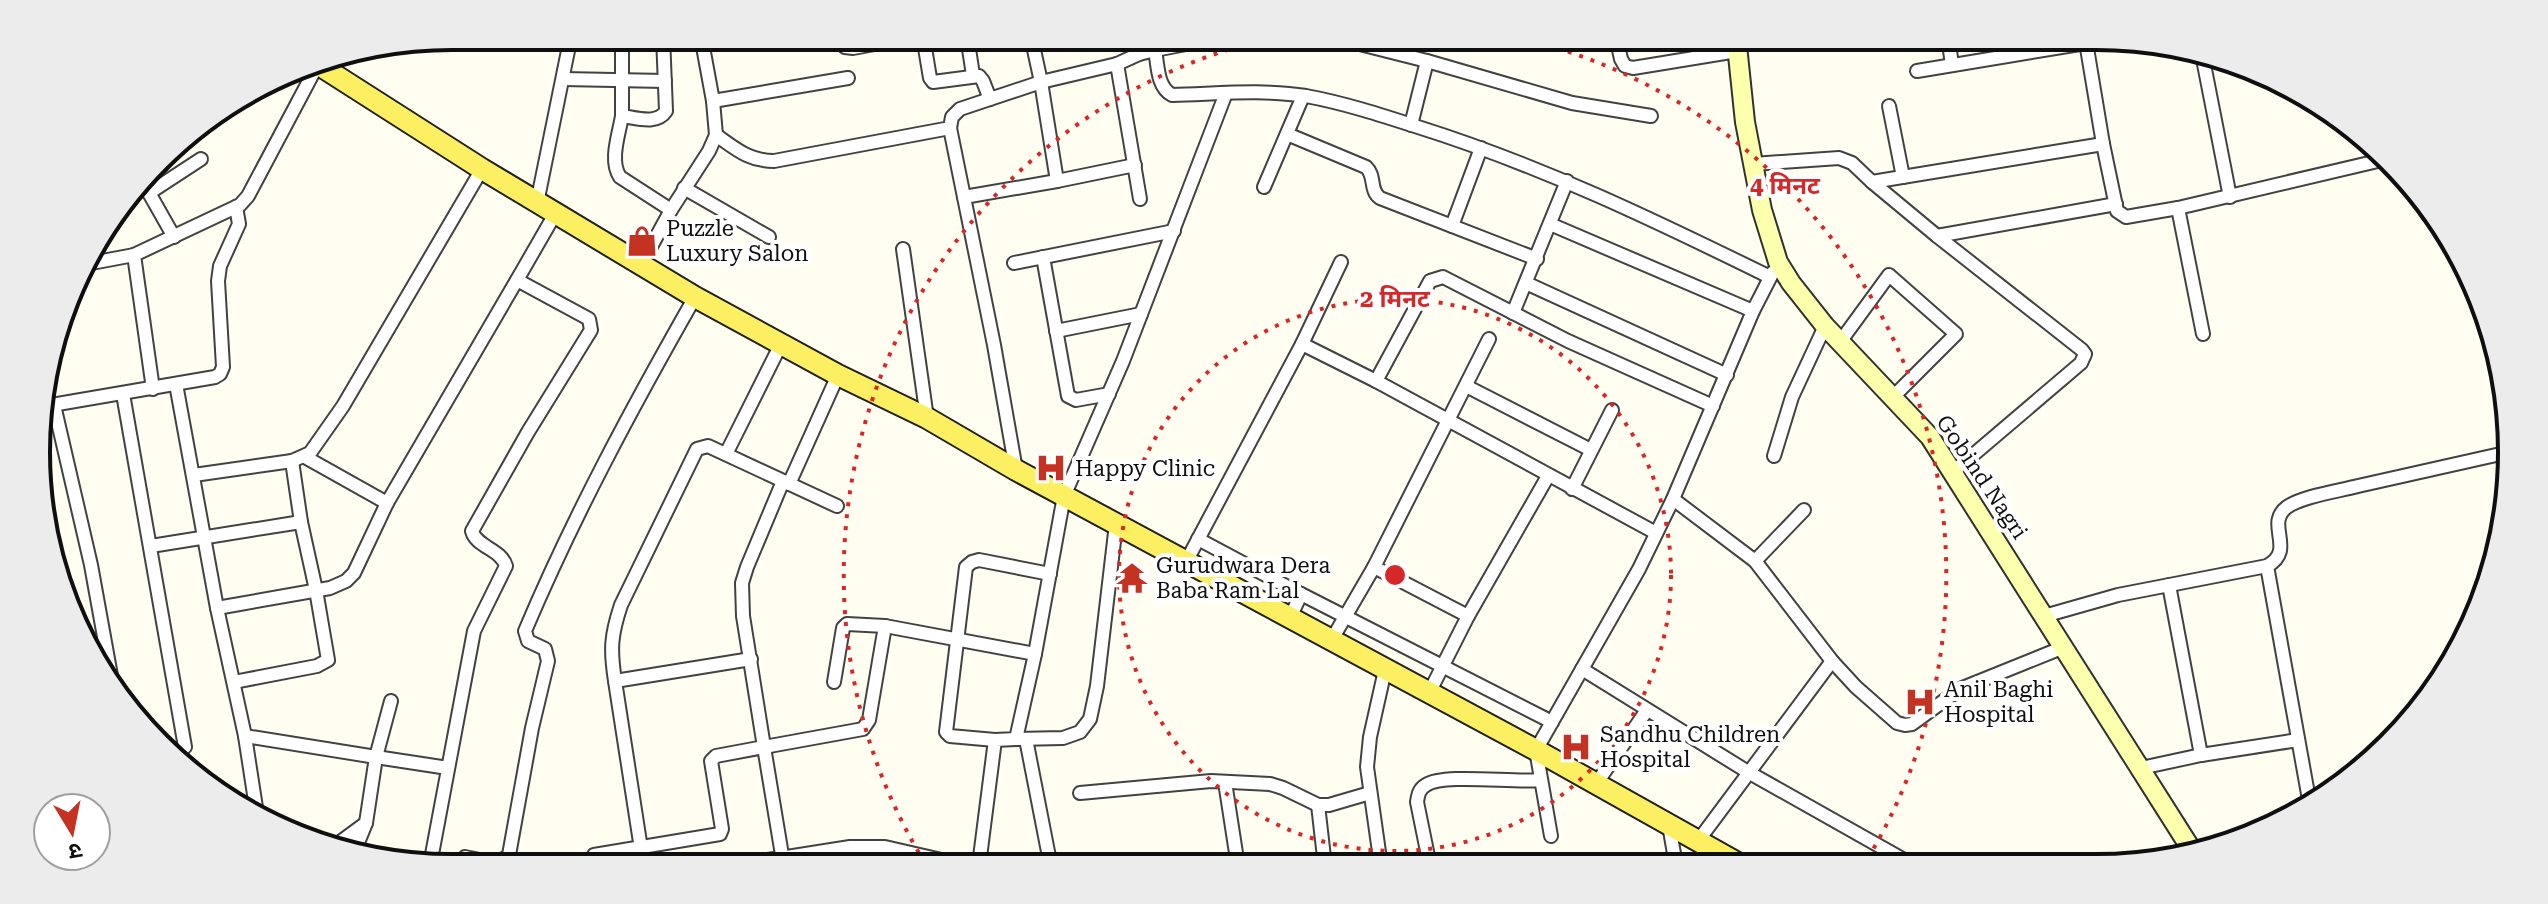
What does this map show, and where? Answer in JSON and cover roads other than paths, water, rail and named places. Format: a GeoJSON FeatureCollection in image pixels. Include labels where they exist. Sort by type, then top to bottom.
{"type":"FeatureCollection","features":[{"type":"Feature","properties":{"kind":"main road"},"geometry":{"type":"LineString","coordinates":[[326,70],[482,169],[695,297],[838,375],[927,418],[1016,470],[1536,750],[1721,854]]}},
{"type":"Feature","properties":{"kind":"street"},"geometry":{"type":"LineString","coordinates":[[217,608],[338,585],[354,573],[387,503],[517,280],[546,208],[568,50]]}},
{"type":"Feature","properties":{"kind":"street"},"geometry":{"type":"LineString","coordinates":[[622,50],[622,116],[615,170],[620,177],[671,210]]}},
{"type":"Feature","properties":{"kind":"street"},"geometry":{"type":"LineString","coordinates":[[622,116],[654,120],[666,111],[664,50]]}},
{"type":"Feature","properties":{"kind":"street"},"geometry":{"type":"LineString","coordinates":[[641,265],[716,135],[704,50]]}},
{"type":"Feature","properties":{"kind":"street"},"geometry":{"type":"LineString","coordinates":[[924,50],[933,82],[973,75],[983,81],[990,99]]}},
{"type":"Feature","properties":{"kind":"street"},"geometry":{"type":"LineString","coordinates":[[969,50],[973,75]]}},
{"type":"Feature","properties":{"kind":"street"},"geometry":{"type":"LineString","coordinates":[[1034,50],[1057,181]]}},
{"type":"Feature","properties":{"kind":"street"},"geometry":{"type":"LineString","coordinates":[[1138,50],[1139,54]]}},
{"type":"Feature","properties":{"kind":"street"},"geometry":{"type":"LineString","coordinates":[[1016,470],[950,128],[952,117],[960,109],[1041,82],[1117,64],[1139,54],[1155,50],[1165,91],[1172,95],[1226,93],[1303,96],[1348,105],[1481,148],[1567,181],[1774,270],[1639,569],[1536,750],[1551,836]]}},
{"type":"Feature","properties":{"kind":"street"},"geometry":{"type":"LineString","coordinates":[[1383,50],[1572,103],[1651,116]]}},
{"type":"Feature","properties":{"kind":"street"},"geometry":{"type":"LineString","coordinates":[[1619,50],[1625,66],[1633,68],[1710,50]]}},
{"type":"Feature","properties":{"kind":"street","name":"Gobind Nagri"},"geometry":{"type":"LineString","coordinates":[[1737,50],[1745,122],[1774,270],[1791,283],[1825,326],[1930,437],[2187,843]]}},
{"type":"Feature","properties":{"kind":"street"},"geometry":{"type":"LineString","coordinates":[[1950,50],[1952,65]]}},
{"type":"Feature","properties":{"kind":"street"},"geometry":{"type":"LineString","coordinates":[[1917,71],[2043,50]]}},
{"type":"Feature","properties":{"kind":"street"},"geometry":{"type":"LineString","coordinates":[[2088,50],[2116,204],[2121,215],[2126,217],[2230,197],[2374,162]]}},
{"type":"Feature","properties":{"kind":"street"},"geometry":{"type":"LineString","coordinates":[[1411,125],[1427,61]]}},
{"type":"Feature","properties":{"kind":"street"},"geometry":{"type":"LineString","coordinates":[[1117,64],[1140,199]]}},
{"type":"Feature","properties":{"kind":"street"},"geometry":{"type":"LineString","coordinates":[[2208,66],[2230,197]]}},
{"type":"Feature","properties":{"kind":"street"},"geometry":{"type":"LineString","coordinates":[[98,262],[134,255],[236,207],[248,196],[311,76]]}},
{"type":"Feature","properties":{"kind":"street"},"geometry":{"type":"LineString","coordinates":[[713,101],[848,78]]}},
{"type":"Feature","properties":{"kind":"street"},"geometry":{"type":"LineString","coordinates":[[563,79],[665,81]]}},
{"type":"Feature","properties":{"kind":"street"},"geometry":{"type":"LineString","coordinates":[[1048,854],[1021,739],[1064,496],[1109,394],[1226,93]]}},
{"type":"Feature","properties":{"kind":"street"},"geometry":{"type":"LineString","coordinates":[[1264,187],[1303,96]]}},
{"type":"Feature","properties":{"kind":"street"},"geometry":{"type":"LineString","coordinates":[[1889,106],[1903,177]]}},
{"type":"Feature","properties":{"kind":"street"},"geometry":{"type":"LineString","coordinates":[[716,135],[746,157],[774,161],[950,128]]}},
{"type":"Feature","properties":{"kind":"street"},"geometry":{"type":"LineString","coordinates":[[1287,134],[1366,167],[1370,171],[1375,194],[1380,198],[1537,259]]}},
{"type":"Feature","properties":{"kind":"street"},"geometry":{"type":"LineString","coordinates":[[1872,182],[2103,144]]}},
{"type":"Feature","properties":{"kind":"street"},"geometry":{"type":"LineString","coordinates":[[1452,226],[1481,148]]}},
{"type":"Feature","properties":{"kind":"street"},"geometry":{"type":"LineString","coordinates":[[1753,164],[1839,158],[1852,163],[1937,236],[2085,354],[2081,363],[1953,472]]}},
{"type":"Feature","properties":{"kind":"street"},"geometry":{"type":"LineString","coordinates":[[152,185],[201,159]]}},
{"type":"Feature","properties":{"kind":"street"},"geometry":{"type":"LineString","coordinates":[[964,197],[1135,165]]}},
{"type":"Feature","properties":{"kind":"street"},"geometry":{"type":"LineString","coordinates":[[194,475],[298,459],[315,447],[343,406],[482,169]]}},
{"type":"Feature","properties":{"kind":"street"},"geometry":{"type":"LineString","coordinates":[[1513,313],[1567,181]]}},
{"type":"Feature","properties":{"kind":"street"},"geometry":{"type":"LineString","coordinates":[[684,188],[769,237]]}},
{"type":"Feature","properties":{"kind":"street"},"geometry":{"type":"LineString","coordinates":[[147,190],[174,237]]}},
{"type":"Feature","properties":{"kind":"street"},"geometry":{"type":"LineString","coordinates":[[1937,236],[2116,204]]}},
{"type":"Feature","properties":{"kind":"street"},"geometry":{"type":"LineString","coordinates":[[108,659],[91,565],[54,405],[215,377],[222,371],[218,274],[239,224],[236,207]]}},
{"type":"Feature","properties":{"kind":"street"},"geometry":{"type":"LineString","coordinates":[[2178,208],[2203,334]]}},
{"type":"Feature","properties":{"kind":"street"},"geometry":{"type":"LineString","coordinates":[[1550,224],[1753,311]]}},
{"type":"Feature","properties":{"kind":"street"},"geometry":{"type":"LineString","coordinates":[[1014,263],[1174,231]]}},
{"type":"Feature","properties":{"kind":"street"},"geometry":{"type":"LineString","coordinates":[[903,249],[927,418]]}},
{"type":"Feature","properties":{"kind":"street"},"geometry":{"type":"LineString","coordinates":[[134,255],[153,389]]}},
{"type":"Feature","properties":{"kind":"street"},"geometry":{"type":"LineString","coordinates":[[1043,257],[1068,396],[1076,400],[1109,394]]}},
{"type":"Feature","properties":{"kind":"street"},"geometry":{"type":"LineString","coordinates":[[1186,562],[1302,344],[1341,262]]}},
{"type":"Feature","properties":{"kind":"street"},"geometry":{"type":"LineString","coordinates":[[1840,342],[1889,275],[1956,334],[1893,397]]}},
{"type":"Feature","properties":{"kind":"street"},"geometry":{"type":"LineString","coordinates":[[1376,381],[1430,281],[1443,277],[1568,341],[1713,406]]}},
{"type":"Feature","properties":{"kind":"street"},"geometry":{"type":"LineString","coordinates":[[432,853],[474,631],[506,566],[502,557],[475,539],[472,531],[591,330],[589,319],[517,280]]}},
{"type":"Feature","properties":{"kind":"street"},"geometry":{"type":"LineString","coordinates":[[1526,283],[1727,375]]}},
{"type":"Feature","properties":{"kind":"street"},"geometry":{"type":"LineString","coordinates":[[509,854],[532,728],[548,661],[545,649],[528,641],[525,631],[600,469],[695,297]]}},
{"type":"Feature","properties":{"kind":"street"},"geometry":{"type":"LineString","coordinates":[[1056,331],[1141,314]]}},
{"type":"Feature","properties":{"kind":"street"},"geometry":{"type":"LineString","coordinates":[[1774,456],[1792,397],[1825,326]]}},
{"type":"Feature","properties":{"kind":"street"},"geometry":{"type":"LineString","coordinates":[[1331,641],[1374,567],[1489,339]]}},
{"type":"Feature","properties":{"kind":"street"},"geometry":{"type":"LineString","coordinates":[[726,454],[781,344]]}},
{"type":"Feature","properties":{"kind":"street"},"geometry":{"type":"LineString","coordinates":[[1302,344],[1656,533]]}},
{"type":"Feature","properties":{"kind":"street"},"geometry":{"type":"LineString","coordinates":[[782,854],[743,616],[742,583],[838,375]]}},
{"type":"Feature","properties":{"kind":"street"},"geometry":{"type":"LineString","coordinates":[[176,384],[255,802]]}},
{"type":"Feature","properties":{"kind":"street"},"geometry":{"type":"LineString","coordinates":[[1466,386],[1591,450]]}},
{"type":"Feature","properties":{"kind":"street"},"geometry":{"type":"LineString","coordinates":[[123,394],[185,747]]}},
{"type":"Feature","properties":{"kind":"street"},"geometry":{"type":"LineString","coordinates":[[1572,489],[1612,410]]}},
{"type":"Feature","properties":{"kind":"street"},"geometry":{"type":"LineString","coordinates":[[641,854],[611,658],[612,631],[621,605],[697,449],[708,446],[837,506]]}},
{"type":"Feature","properties":{"kind":"street"},"geometry":{"type":"LineString","coordinates":[[2044,616],[2118,595],[2267,566],[2277,561],[2281,552],[2279,517],[2284,509],[2293,504],[2498,455]]}},
{"type":"Feature","properties":{"kind":"street"},"geometry":{"type":"LineString","coordinates":[[298,459],[387,503]]}},
{"type":"Feature","properties":{"kind":"street"},"geometry":{"type":"LineString","coordinates":[[234,682],[317,666],[328,660],[301,522],[298,459]]}},
{"type":"Feature","properties":{"kind":"street"},"geometry":{"type":"LineString","coordinates":[[1429,693],[1468,616],[1548,476]]}},
{"type":"Feature","properties":{"kind":"street"},"geometry":{"type":"LineString","coordinates":[[1673,499],[1755,561],[1832,661],[1897,723],[1912,724],[1960,689],[2064,647]]}},
{"type":"Feature","properties":{"kind":"street"},"geometry":{"type":"LineString","coordinates":[[1755,561],[1804,510]]}},
{"type":"Feature","properties":{"kind":"street"},"geometry":{"type":"LineString","coordinates":[[151,546],[301,522]]}},
{"type":"Feature","properties":{"kind":"street"},"geometry":{"type":"LineString","coordinates":[[1050,574],[979,560],[966,567],[946,732],[950,736],[995,740],[1063,738],[1080,732],[1090,719],[1097,686],[1116,524]]}},
{"type":"Feature","properties":{"kind":"street"},"geometry":{"type":"LineString","coordinates":[[1198,539],[1442,668],[1552,722]]}},
{"type":"Feature","properties":{"kind":"street"},"geometry":{"type":"LineString","coordinates":[[2267,566],[2308,793]]}},
{"type":"Feature","properties":{"kind":"street"},"geometry":{"type":"LineString","coordinates":[[1374,567],[1468,616]]}},
{"type":"Feature","properties":{"kind":"street"},"geometry":{"type":"LineString","coordinates":[[2169,585],[2201,755]]}},
{"type":"Feature","properties":{"kind":"street"},"geometry":{"type":"LineString","coordinates":[[1290,618],[1301,594]]}},
{"type":"Feature","properties":{"kind":"street"},"geometry":{"type":"LineString","coordinates":[[834,682],[843,628],[854,623],[1035,654]]}},
{"type":"Feature","properties":{"kind":"street"},"geometry":{"type":"LineString","coordinates":[[602,854],[720,834],[722,829],[711,761],[716,756],[863,729],[869,720],[885,626]]}},
{"type":"Feature","properties":{"kind":"street"},"geometry":{"type":"LineString","coordinates":[[615,681],[751,659]]}},
{"type":"Feature","properties":{"kind":"street"},"geometry":{"type":"LineString","coordinates":[[1698,841],[1832,661]]}},
{"type":"Feature","properties":{"kind":"street"},"geometry":{"type":"LineString","coordinates":[[1582,669],[1748,772],[1893,854]]}},
{"type":"Feature","properties":{"kind":"street"},"geometry":{"type":"LineString","coordinates":[[1379,854],[1367,767],[1370,737],[1385,670]]}},
{"type":"Feature","properties":{"kind":"street"},"geometry":{"type":"LineString","coordinates":[[359,842],[366,823],[376,757],[391,701]]}},
{"type":"Feature","properties":{"kind":"street"},"geometry":{"type":"LineString","coordinates":[[1596,784],[1647,710]]}},
{"type":"Feature","properties":{"kind":"street"},"geometry":{"type":"LineString","coordinates":[[245,736],[448,768]]}},
{"type":"Feature","properties":{"kind":"street"},"geometry":{"type":"LineString","coordinates":[[981,854],[995,740]]}},
{"type":"Feature","properties":{"kind":"street"},"geometry":{"type":"LineString","coordinates":[[2141,768],[2298,740]]}},
{"type":"Feature","properties":{"kind":"street"},"geometry":{"type":"LineString","coordinates":[[1428,854],[1417,802],[1418,793],[1425,785],[1449,780],[1540,780]]}},
{"type":"Feature","properties":{"kind":"street"},"geometry":{"type":"LineString","coordinates":[[1080,793],[1158,785],[1225,782],[1270,784],[1318,805],[1329,805],[1370,793]]}},
{"type":"Feature","properties":{"kind":"street"},"geometry":{"type":"LineString","coordinates":[[1225,782],[1236,854]]}},
{"type":"Feature","properties":{"kind":"street"},"geometry":{"type":"LineString","coordinates":[[1318,805],[1324,854]]}},
{"type":"Feature","properties":{"kind":"street"},"geometry":{"type":"LineString","coordinates":[[344,839],[366,823]]}},
{"type":"Feature","properties":{"kind":"street"},"geometry":{"type":"LineString","coordinates":[[1669,825],[1674,854]]}},
{"type":"Feature","properties":{"kind":"street"},"geometry":{"type":"LineString","coordinates":[[819,854],[850,847],[885,847],[913,854]]}},
{"type":"Feature","properties":{"kind":"place","name":"Puzzle Luxury Salon"},"geometry":{"type":"Point","coordinates":[642,241]}},
{"type":"Feature","properties":{"kind":"place","name":"Happy Clinic"},"geometry":{"type":"Point","coordinates":[1051,468]}},
{"type":"Feature","properties":{"kind":"place","name":"Gurudwara Dera Baba Ram Lal"},"geometry":{"type":"Point","coordinates":[1132,578]}},
{"type":"Feature","properties":{"kind":"place","name":"Anil Baghi Hospital"},"geometry":{"type":"Point","coordinates":[1920,702]}},
{"type":"Feature","properties":{"kind":"place","name":"Sandhu Children Hospital"},"geometry":{"type":"Point","coordinates":[1576,747]}}]}
